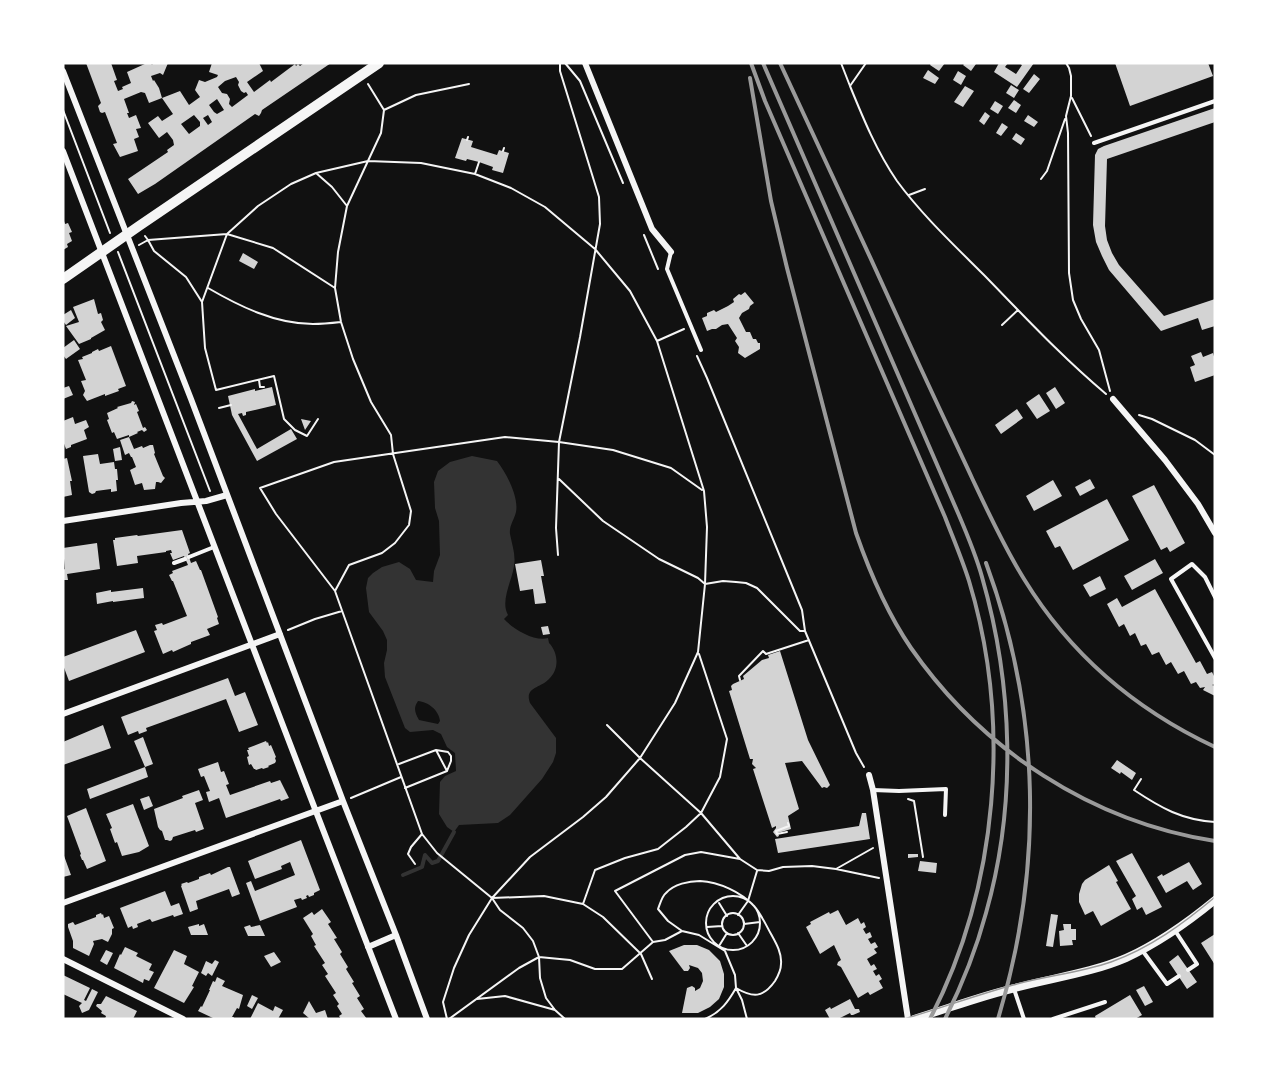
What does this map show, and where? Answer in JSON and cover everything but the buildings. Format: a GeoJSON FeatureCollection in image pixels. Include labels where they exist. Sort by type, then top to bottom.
{"type":"FeatureCollection","features":[{"type":"Feature","properties":{"kind":"main road"},"geometry":{"type":"LineString","coordinates":[[63,279],[379,63]]}},
{"type":"Feature","properties":{"kind":"street"},"geometry":{"type":"LineString","coordinates":[[585,63],[651,229],[671,252]]}},
{"type":"Feature","properties":{"kind":"street"},"geometry":{"type":"LineString","coordinates":[[63,71],[191,399],[427,1019]]}},
{"type":"Feature","properties":{"kind":"street"},"geometry":{"type":"LineString","coordinates":[[63,151],[396,1019]]}},
{"type":"Feature","properties":{"kind":"street"},"geometry":{"type":"LineString","coordinates":[[1113,399],[1166,460],[1198,504],[1215,533]]}},
{"type":"Feature","properties":{"kind":"street"},"geometry":{"type":"LineString","coordinates":[[63,521],[214,500],[227,495]]}},
{"type":"Feature","properties":{"kind":"street"},"geometry":{"type":"LineString","coordinates":[[63,714],[280,634]]}},
{"type":"Feature","properties":{"kind":"street"},"geometry":{"type":"LineString","coordinates":[[868,775],[873,790],[882,843],[908,1019]]}},
{"type":"Feature","properties":{"kind":"street"},"geometry":{"type":"LineString","coordinates":[[63,903],[343,801]]}},
{"type":"Feature","properties":{"kind":"street"},"geometry":{"type":"LineString","coordinates":[[914,1019],[1014,988],[1096,969],[1128,957],[1176,931],[1215,900]]}},
{"type":"Feature","properties":{"kind":"street"},"geometry":{"type":"LineString","coordinates":[[368,947],[396,935]]}},
{"type":"Feature","properties":{"kind":"street"},"geometry":{"type":"LineString","coordinates":[[63,959],[183,1019]]}},
{"type":"Feature","properties":{"kind":"lane"},"geometry":{"type":"LineString","coordinates":[[1094,143],[1215,101]]}},
{"type":"Feature","properties":{"kind":"lane"},"geometry":{"type":"LineString","coordinates":[[671,252],[667,269],[701,350]]}},
{"type":"Feature","properties":{"kind":"lane"},"geometry":{"type":"LineString","coordinates":[[174,563],[214,547]]}},
{"type":"Feature","properties":{"kind":"lane"},"geometry":{"type":"LineString","coordinates":[[1215,597],[1205,577],[1192,564],[1171,579],[1215,658]]}},
{"type":"Feature","properties":{"kind":"lane"},"geometry":{"type":"LineString","coordinates":[[873,790],[946,789],[945,815]]}},
{"type":"Feature","properties":{"kind":"lane"},"geometry":{"type":"LineString","coordinates":[[1176,931],[1197,964],[1188,970]]}},
{"type":"Feature","properties":{"kind":"lane"},"geometry":{"type":"LineString","coordinates":[[1142,950],[1167,984],[1179,976]]}},
{"type":"Feature","properties":{"kind":"lane"},"geometry":{"type":"LineString","coordinates":[[1014,988],[1024,1019]]}},
{"type":"Feature","properties":{"kind":"lane"},"geometry":{"type":"LineString","coordinates":[[1053,1019],[1105,1002]]}},
{"type":"Feature","properties":{"kind":"path"},"geometry":{"type":"LineString","coordinates":[[562,63],[580,81],[625,189]]}},
{"type":"Feature","properties":{"kind":"path"},"geometry":{"type":"LineString","coordinates":[[558,555],[556,528],[559,442],[600,224],[599,197],[560,71],[562,63]]}},
{"type":"Feature","properties":{"kind":"path"},"geometry":{"type":"LineString","coordinates":[[841,63],[881,154],[897,181],[931,221],[1018,310],[1077,369],[1113,399]]}},
{"type":"Feature","properties":{"kind":"path"},"geometry":{"type":"LineString","coordinates":[[850,86],[866,63]]}},
{"type":"Feature","properties":{"kind":"path"},"geometry":{"type":"LineString","coordinates":[[1041,179],[1047,171],[1071,96],[1071,76],[1066,63]]}},
{"type":"Feature","properties":{"kind":"path"},"geometry":{"type":"LineString","coordinates":[[335,591],[349,565],[381,553],[395,543],[409,525],[411,511],[393,454],[391,435],[371,402],[353,359],[341,322],[335,288],[338,252],[347,206],[381,133],[384,110],[362,75]]}},
{"type":"Feature","properties":{"kind":"path"},"geometry":{"type":"LineString","coordinates":[[384,110],[416,95],[469,84]]}},
{"type":"Feature","properties":{"kind":"path"},"geometry":{"type":"LineString","coordinates":[[1071,96],[1084,125]]}},
{"type":"Feature","properties":{"kind":"path"},"geometry":{"type":"LineString","coordinates":[[63,110],[214,500]]}},
{"type":"Feature","properties":{"kind":"path"},"geometry":{"type":"LineString","coordinates":[[1066,117],[1070,273],[1073,300],[1099,350],[1113,399]]}},
{"type":"Feature","properties":{"kind":"path"},"geometry":{"type":"LineString","coordinates":[[318,419],[307,436],[295,430],[284,419],[274,376],[216,390],[205,348],[202,302],[228,234],[258,206],[291,184],[316,172],[368,161],[421,163],[475,174],[511,189],[544,207],[595,249],[630,291],[657,341],[704,492],[705,584],[698,652],[675,703],[640,758],[606,797],[531,857],[492,898],[469,935],[454,968],[443,1002],[448,1019],[519,968],[539,957],[570,960],[595,969],[622,969],[653,942],[665,940],[682,931]]}},
{"type":"Feature","properties":{"kind":"path"},"geometry":{"type":"LineString","coordinates":[[475,174],[479,162]]}},
{"type":"Feature","properties":{"kind":"path"},"geometry":{"type":"LineString","coordinates":[[316,172],[347,206]]}},
{"type":"Feature","properties":{"kind":"path"},"geometry":{"type":"LineString","coordinates":[[909,195],[925,189]]}},
{"type":"Feature","properties":{"kind":"path"},"geometry":{"type":"LineString","coordinates":[[139,226],[154,251],[186,277],[202,302]]}},
{"type":"Feature","properties":{"kind":"path"},"geometry":{"type":"LineString","coordinates":[[643,232],[661,275]]}},
{"type":"Feature","properties":{"kind":"path"},"geometry":{"type":"LineString","coordinates":[[133,248],[148,240],[228,234],[273,248],[335,288]]}},
{"type":"Feature","properties":{"kind":"path"},"geometry":{"type":"LineString","coordinates":[[208,288],[227,299],[282,321],[311,324],[341,322]]}},
{"type":"Feature","properties":{"kind":"path"},"geometry":{"type":"LineString","coordinates":[[1002,325],[1018,310]]}},
{"type":"Feature","properties":{"kind":"path"},"geometry":{"type":"LineString","coordinates":[[657,341],[684,329]]}},
{"type":"Feature","properties":{"kind":"path"},"geometry":{"type":"LineString","coordinates":[[696,354],[802,610],[805,631],[856,753],[868,775]]}},
{"type":"Feature","properties":{"kind":"path"},"geometry":{"type":"LineString","coordinates":[[259,380],[260,387],[264,387]]}},
{"type":"Feature","properties":{"kind":"path"},"geometry":{"type":"LineString","coordinates":[[219,408],[231,405]]}},
{"type":"Feature","properties":{"kind":"path"},"geometry":{"type":"LineString","coordinates":[[1121,410],[1152,418],[1196,440],[1215,455]]}},
{"type":"Feature","properties":{"kind":"path"},"geometry":{"type":"LineString","coordinates":[[565,1019],[546,998],[540,978],[539,957],[528,934],[500,910],[492,898],[437,853],[422,834],[335,591],[276,514],[260,488],[334,462],[505,437],[613,450],[671,468],[704,492]]}},
{"type":"Feature","properties":{"kind":"path"},"geometry":{"type":"LineString","coordinates":[[558,478],[603,521],[659,559],[698,578],[705,584]]}},
{"type":"Feature","properties":{"kind":"path"},"geometry":{"type":"LineString","coordinates":[[705,584],[723,581],[746,583],[757,588],[800,631],[805,631]]}},
{"type":"Feature","properties":{"kind":"path"},"geometry":{"type":"LineString","coordinates":[[280,634],[315,619],[342,611]]}},
{"type":"Feature","properties":{"kind":"path"},"geometry":{"type":"LineString","coordinates":[[740,680],[739,676],[763,651],[766,654],[809,640]]}},
{"type":"Feature","properties":{"kind":"path"},"geometry":{"type":"LineString","coordinates":[[583,904],[595,870],[658,849],[701,813],[720,777],[727,739],[698,652]]}},
{"type":"Feature","properties":{"kind":"path"},"geometry":{"type":"LineString","coordinates":[[607,725],[701,813],[740,859],[757,870],[769,871],[783,867],[812,866],[887,879]]}},
{"type":"Feature","properties":{"kind":"path"},"geometry":{"type":"LineString","coordinates":[[398,765],[436,750],[446,751],[451,756],[452,761],[447,771],[405,788]]}},
{"type":"Feature","properties":{"kind":"path"},"geometry":{"type":"LineString","coordinates":[[436,750],[447,771]]}},
{"type":"Feature","properties":{"kind":"path"},"geometry":{"type":"LineString","coordinates":[[343,801],[401,777]]}},
{"type":"Feature","properties":{"kind":"path"},"geometry":{"type":"LineString","coordinates":[[1141,779],[1134,790],[1160,807],[1191,820],[1215,822]]}},
{"type":"Feature","properties":{"kind":"path"},"geometry":{"type":"LineString","coordinates":[[899,791],[909,800],[914,801],[923,857]]}},
{"type":"Feature","properties":{"kind":"path"},"geometry":{"type":"LineString","coordinates":[[787,832],[777,834],[776,831],[789,826],[788,823]]}},
{"type":"Feature","properties":{"kind":"path"},"geometry":{"type":"LineString","coordinates":[[415,864],[408,854],[422,834]]}},
{"type":"Feature","properties":{"kind":"path"},"geometry":{"type":"LineString","coordinates":[[836,869],[882,843]]}},
{"type":"Feature","properties":{"kind":"path"},"geometry":{"type":"LineString","coordinates":[[653,942],[615,891],[685,855],[700,852],[740,859]]}},
{"type":"Feature","properties":{"kind":"path"},"geometry":{"type":"LineString","coordinates":[[738,915],[748,901],[757,870]]}},
{"type":"Feature","properties":{"kind":"path"},"geometry":{"type":"LineString","coordinates":[[736,987],[746,994],[755,996],[764,994],[778,975],[781,962],[777,946],[755,908],[727,888],[711,882],[697,881],[674,887],[664,893],[658,909],[668,921],[682,931],[699,935],[718,946],[729,957],[736,987],[747,1019]]}},
{"type":"Feature","properties":{"kind":"path"},"geometry":{"type":"LineString","coordinates":[[492,898],[544,896],[583,904],[603,917],[641,954],[652,980]]}},
{"type":"Feature","properties":{"kind":"path"},"geometry":{"type":"LineString","coordinates":[[748,901],[740,897],[730,897],[714,904],[709,912],[707,927],[711,939],[718,946],[734,950],[747,946],[755,939],[759,932],[760,922],[755,908]]}},
{"type":"Feature","properties":{"kind":"path"},"geometry":{"type":"LineString","coordinates":[[718,902],[727,915]]}},
{"type":"Feature","properties":{"kind":"path"},"geometry":{"type":"LineString","coordinates":[[733,914],[738,915],[744,924],[742,929],[734,935],[727,933],[722,926],[727,915],[733,914]]}},
{"type":"Feature","properties":{"kind":"path"},"geometry":{"type":"LineString","coordinates":[[744,924],[760,922]]}},
{"type":"Feature","properties":{"kind":"path"},"geometry":{"type":"LineString","coordinates":[[707,927],[722,926]]}},
{"type":"Feature","properties":{"kind":"path"},"geometry":{"type":"LineString","coordinates":[[718,946],[727,933]]}},
{"type":"Feature","properties":{"kind":"path"},"geometry":{"type":"LineString","coordinates":[[738,933],[747,946]]}},
{"type":"Feature","properties":{"kind":"path"},"geometry":{"type":"LineString","coordinates":[[705,1019],[716,1014],[729,1000],[736,987]]}},
{"type":"Feature","properties":{"kind":"path"},"geometry":{"type":"LineString","coordinates":[[474,1000],[505,996],[555,1010]]}},
{"type":"Feature","properties":{"kind":"shaded area"},"geometry":{"type":"Polygon","coordinates":[[[472,456],[497,461],[508,478],[516,499],[516,512],[510,531],[514,562],[505,604],[508,615],[504,619],[524,634],[543,639],[548,638],[556,661],[553,675],[529,694],[530,703],[556,738],[556,753],[553,762],[542,779],[510,815],[498,823],[459,825],[454,832],[447,827],[439,814],[440,782],[445,776],[456,771],[455,753],[447,747],[441,734],[433,730],[410,732],[405,728],[385,677],[387,640],[369,612],[366,588],[368,578],[373,573],[382,567],[399,562],[410,569],[416,580],[433,582],[440,555],[434,482],[438,471],[450,462],[472,456]],[[418,701],[415,708],[419,720],[438,724],[440,721],[435,710],[418,701]]]}},
{"type":"Feature","properties":{"kind":"waterway"},"geometry":{"type":"LineString","coordinates":[[403,875],[422,867],[425,855],[432,863],[438,861],[454,832]]}},
{"type":"Feature","properties":{"kind":"tram line"},"geometry":{"type":"LineString","coordinates":[[904,1019],[1013,985],[1111,962],[1139,950],[1166,934],[1215,897]]}},
{"type":"Feature","properties":{"kind":"railway"},"geometry":{"type":"LineString","coordinates":[[751,63],[765,101],[945,517],[969,581],[982,635],[991,691],[993,747],[991,804],[984,860],[971,915],[953,968],[930,1019]]}},
{"type":"Feature","properties":{"kind":"railway"},"geometry":{"type":"LineString","coordinates":[[763,63],[965,529],[980,569],[1000,660],[1007,745],[1007,787],[1003,830],[996,872],[982,927],[968,967],[945,1019]]}},
{"type":"Feature","properties":{"kind":"railway"},"geometry":{"type":"LineString","coordinates":[[780,63],[984,504],[1024,579],[1062,632],[1107,677],[1158,716],[1215,747]]}},
{"type":"Feature","properties":{"kind":"railway"},"geometry":{"type":"LineString","coordinates":[[750,78],[771,201],[856,533],[880,592],[902,635],[939,685],[971,719],[1006,749],[1044,776],[1083,798],[1126,817],[1170,831],[1215,841]]}},
{"type":"Feature","properties":{"kind":"railway"},"geometry":{"type":"LineString","coordinates":[[986,563],[1004,619],[1018,676],[1026,733],[1030,790],[1029,847],[1023,905],[1013,962],[998,1019]]}}]}
